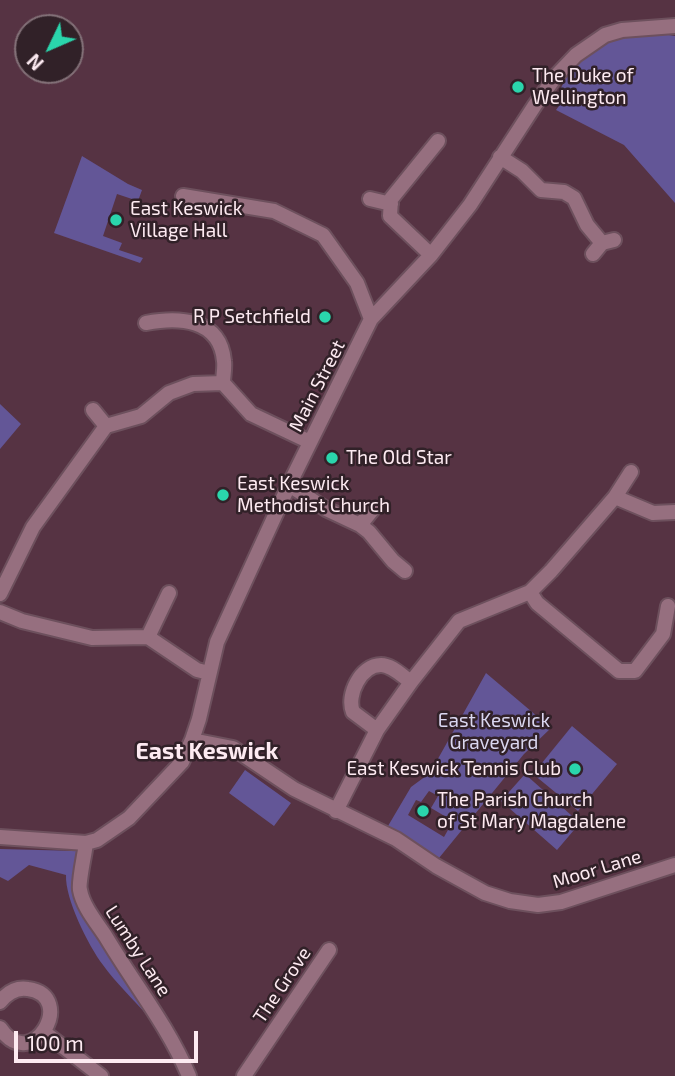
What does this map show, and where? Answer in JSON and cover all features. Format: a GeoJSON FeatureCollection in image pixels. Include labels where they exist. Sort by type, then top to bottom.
{"type":"FeatureCollection","features":[{"type":"Feature","properties":{"kind":"street","name":"Main Street"},"geometry":{"type":"LineString","coordinates":[[86,843],[110,831],[147,800],[181,762],[192,740],[218,642],[289,485],[372,319],[431,255],[470,205],[556,76],[605,35],[622,30],[675,26]]}},
{"type":"Feature","properties":{"kind":"street"},"geometry":{"type":"LineString","coordinates":[[431,255],[390,216],[391,199],[438,141]]}},
{"type":"Feature","properties":{"kind":"street"},"geometry":{"type":"LineString","coordinates":[[500,158],[522,171],[541,190],[564,192],[574,198],[587,225],[603,246]]}},
{"type":"Feature","properties":{"kind":"street"},"geometry":{"type":"LineString","coordinates":[[183,196],[274,211],[323,235],[357,283],[372,319]]}},
{"type":"Feature","properties":{"kind":"street"},"geometry":{"type":"LineString","coordinates":[[370,199],[391,204]]}},
{"type":"Feature","properties":{"kind":"street"},"geometry":{"type":"LineString","coordinates":[[146,323],[176,318],[201,325],[216,339],[224,359],[223,383],[251,414],[310,442]]}},
{"type":"Feature","properties":{"kind":"street"},"geometry":{"type":"LineString","coordinates":[[0,594],[33,527],[106,426],[141,416],[169,393],[193,384],[223,383]]}},
{"type":"Feature","properties":{"kind":"street"},"geometry":{"type":"LineString","coordinates":[[93,410],[106,426]]}},
{"type":"Feature","properties":{"kind":"street"},"geometry":{"type":"LineString","coordinates":[[336,811],[377,730],[459,621],[530,592],[615,497],[631,472]]}},
{"type":"Feature","properties":{"kind":"street"},"geometry":{"type":"LineString","coordinates":[[289,485],[326,509],[360,525],[405,571]]}},
{"type":"Feature","properties":{"kind":"street"},"geometry":{"type":"LineString","coordinates":[[615,497],[653,513],[675,512]]}},
{"type":"Feature","properties":{"kind":"street"},"geometry":{"type":"LineString","coordinates":[[360,525],[373,509]]}},
{"type":"Feature","properties":{"kind":"street"},"geometry":{"type":"LineString","coordinates":[[530,592],[537,603],[619,671],[635,671],[668,637],[668,606]]}},
{"type":"Feature","properties":{"kind":"street"},"geometry":{"type":"LineString","coordinates":[[148,637],[169,593]]}},
{"type":"Feature","properties":{"kind":"street"},"geometry":{"type":"LineString","coordinates":[[0,612],[22,621],[92,638],[148,637],[197,670],[209,673]]}},
{"type":"Feature","properties":{"kind":"street"},"geometry":{"type":"LineString","coordinates":[[377,730],[353,712],[350,699],[355,686],[368,671],[378,665],[390,667],[411,682]]}},
{"type":"Feature","properties":{"kind":"street","name":"Moor Lane"},"geometry":{"type":"LineString","coordinates":[[192,740],[233,748],[294,789],[396,839],[436,866],[485,893],[510,901],[538,905],[561,902],[675,865]]}},
{"type":"Feature","properties":{"kind":"street"},"geometry":{"type":"LineString","coordinates":[[0,837],[86,843]]}},
{"type":"Feature","properties":{"kind":"street","name":"Lumby Lane"},"geometry":{"type":"LineString","coordinates":[[86,843],[84,868],[78,887],[83,902],[131,979],[159,1017],[189,1076]]}},
{"type":"Feature","properties":{"kind":"street","name":"The Grove"},"geometry":{"type":"LineString","coordinates":[[244,1076],[329,950]]}},
{"type":"Feature","properties":{"kind":"street"},"geometry":{"type":"LineString","coordinates":[[0,1002],[6,994],[19,988],[33,990],[39,993],[50,1012],[48,1026],[34,1040],[20,1042],[7,1037],[0,1028]]}},
{"type":"Feature","properties":{"kind":"street"},"geometry":{"type":"LineString","coordinates":[[44,1032],[101,1076]]}},
{"type":"Feature","properties":{"kind":"green space"},"geometry":{"type":"Polygon","coordinates":[[[650,32],[675,36],[675,203],[624,145],[556,110],[559,106],[554,102],[579,59],[597,47],[618,39],[650,32]]]}},
{"type":"Feature","properties":{"kind":"green space"},"geometry":{"type":"Polygon","coordinates":[[[82,156],[142,190],[138,201],[117,194],[103,236],[122,243],[119,250],[143,258],[140,263],[54,233],[82,156]]]}},
{"type":"Feature","properties":{"kind":"green space"},"geometry":{"type":"Polygon","coordinates":[[[0,404],[21,424],[0,449],[0,404]]]}},
{"type":"Feature","properties":{"kind":"green space","name":"East Keswick Graveyard"},"geometry":{"type":"Polygon","coordinates":[[[486,673],[551,728],[524,754],[439,858],[388,826],[411,787],[430,773],[486,673]],[[429,791],[421,802],[416,800],[408,815],[444,837],[453,821],[431,808],[438,796],[429,791]]]}},
{"type":"Feature","properties":{"kind":"green space","name":"East Keswick Tennis Club"},"geometry":{"type":"Polygon","coordinates":[[[572,726],[617,764],[578,811],[533,774],[572,726]]]}},
{"type":"Feature","properties":{"kind":"green space"},"geometry":{"type":"Polygon","coordinates":[[[245,770],[291,803],[274,826],[229,793],[245,770]]]}},
{"type":"Feature","properties":{"kind":"green space"},"geometry":{"type":"Polygon","coordinates":[[[525,774],[580,823],[557,850],[501,801],[525,774]]]}},
{"type":"Feature","properties":{"kind":"green space"},"geometry":{"type":"Polygon","coordinates":[[[0,849],[78,851],[74,892],[147,1015],[108,972],[91,946],[73,909],[66,875],[29,865],[8,881],[0,877],[0,849]]]}},
{"type":"Feature","properties":{"kind":"place","name":"The Duke of Wellington"},"geometry":{"type":"Point","coordinates":[518,87]}},
{"type":"Feature","properties":{"kind":"place","name":"East Keswick Village Hall"},"geometry":{"type":"Point","coordinates":[116,220]}},
{"type":"Feature","properties":{"kind":"place","name":"R P Setchfield"},"geometry":{"type":"Point","coordinates":[325,317]}},
{"type":"Feature","properties":{"kind":"place","name":"The Old Star"},"geometry":{"type":"Point","coordinates":[332,458]}},
{"type":"Feature","properties":{"kind":"place","name":"East Keswick Methodist Church"},"geometry":{"type":"Point","coordinates":[223,495]}},
{"type":"Feature","properties":{"kind":"place","name":"East Keswick Tennis Club"},"geometry":{"type":"Point","coordinates":[575,769]}},
{"type":"Feature","properties":{"kind":"place","name":"The Parish Church of St Mary Magdalene"},"geometry":{"type":"Point","coordinates":[423,811]}},
{"type":"Feature","properties":{"kind":"district","name":"East Keswick"},"geometry":{"type":"Point","coordinates":[207,751]}}]}
